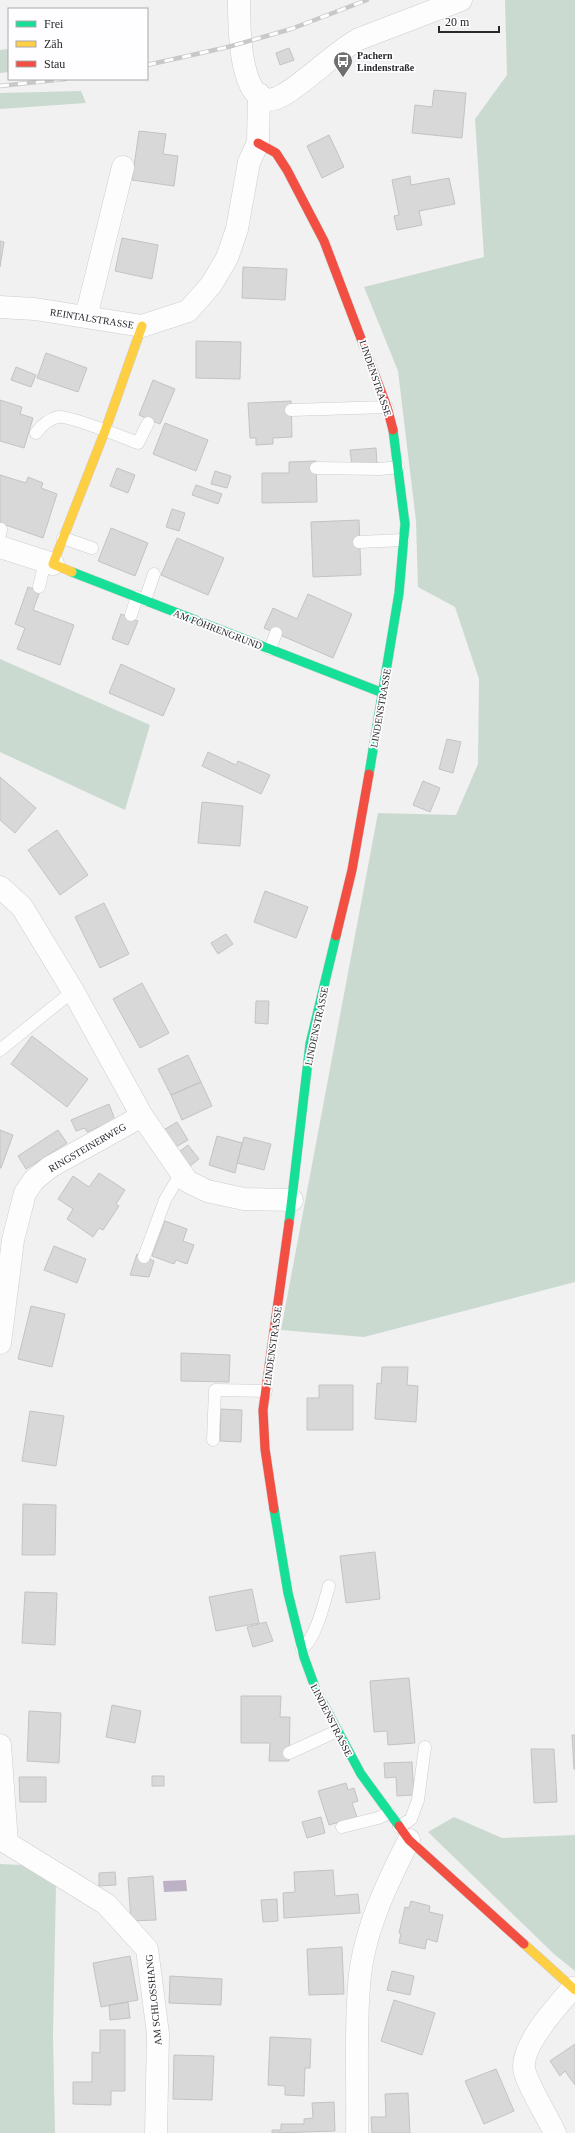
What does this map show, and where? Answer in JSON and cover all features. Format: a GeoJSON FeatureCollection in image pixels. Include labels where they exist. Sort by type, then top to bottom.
{"type":"FeatureCollection","features":[{"type":"Feature","properties":{"kind":"street"},"geometry":{"type":"LineString","coordinates":[[239,0],[240,44],[244,69],[248,81],[259,94],[265,98],[275,99],[282,96],[346,46],[359,38],[461,0]]}},
{"type":"Feature","properties":{"kind":"street"},"geometry":{"type":"LineString","coordinates":[[258,143],[259,94]]}},
{"type":"Feature","properties":{"kind":"street","name":"REINTALSTRASSE"},"geometry":{"type":"LineString","coordinates":[[0,307],[35,309],[142,326],[188,311],[211,285],[227,258],[237,229],[249,162],[258,143]]}},
{"type":"Feature","properties":{"kind":"street","name":"LINDENSTRASSE"},"geometry":{"type":"LineString","coordinates":[[258,143],[276,153],[288,170],[324,241],[387,406],[395,440],[405,524],[399,594],[352,870],[310,1044],[292,1200],[263,1410],[265,1449],[288,1594],[302,1649],[316,1690],[360,1774],[404,1833],[574,1989]]}},
{"type":"Feature","properties":{"kind":"street"},"geometry":{"type":"LineString","coordinates":[[86,317],[123,167]]}},
{"type":"Feature","properties":{"kind":"street"},"geometry":{"type":"LineString","coordinates":[[49,563],[63,538],[105,431],[142,326]]}},
{"type":"Feature","properties":{"kind":"street","name":"AM FÖHRENGRUND"},"geometry":{"type":"LineString","coordinates":[[0,537],[49,563],[383,693]]}},
{"type":"Feature","properties":{"kind":"street"},"geometry":{"type":"LineString","coordinates":[[0,886],[22,907],[73,991],[142,1116],[187,1181],[207,1191],[244,1199],[292,1200]]}},
{"type":"Feature","properties":{"kind":"street","name":"RINGSTEINERWEG"},"geometry":{"type":"LineString","coordinates":[[0,1343],[13,1240],[25,1193],[34,1180],[50,1167],[142,1116]]}},
{"type":"Feature","properties":{"kind":"street"},"geometry":{"type":"LineString","coordinates":[[0,1745],[3,1843]]}},
{"type":"Feature","properties":{"kind":"street"},"geometry":{"type":"LineString","coordinates":[[357,2133],[359,1985],[369,1931],[393,1870],[404,1833]]}},
{"type":"Feature","properties":{"kind":"street","name":"AM SCHLOSSHANG"},"geometry":{"type":"LineString","coordinates":[[3,1843],[106,1904],[147,1949],[158,2034],[156,2133]]}},
{"type":"Feature","properties":{"kind":"street"},"geometry":{"type":"LineString","coordinates":[[555,2133],[524,2072],[527,2047],[556,2008],[574,1989]]}},
{"type":"Feature","properties":{"kind":"lane"},"geometry":{"type":"LineString","coordinates":[[291,410],[387,406]]}},
{"type":"Feature","properties":{"kind":"lane"},"geometry":{"type":"LineString","coordinates":[[36,433],[41,425],[59,417],[138,443],[148,423]]}},
{"type":"Feature","properties":{"kind":"lane"},"geometry":{"type":"LineString","coordinates":[[316,468],[380,470],[398,467]]}},
{"type":"Feature","properties":{"kind":"lane"},"geometry":{"type":"LineString","coordinates":[[63,538],[92,548]]}},
{"type":"Feature","properties":{"kind":"lane"},"geometry":{"type":"LineString","coordinates":[[359,542],[404,540]]}},
{"type":"Feature","properties":{"kind":"lane"},"geometry":{"type":"LineString","coordinates":[[39,587],[49,563]]}},
{"type":"Feature","properties":{"kind":"lane"},"geometry":{"type":"LineString","coordinates":[[131,615],[154,574]]}},
{"type":"Feature","properties":{"kind":"lane"},"geometry":{"type":"LineString","coordinates":[[270,649],[276,633]]}},
{"type":"Feature","properties":{"kind":"lane"},"geometry":{"type":"LineString","coordinates":[[0,1050],[73,991]]}},
{"type":"Feature","properties":{"kind":"lane"},"geometry":{"type":"LineString","coordinates":[[144,1257],[165,1200],[181,1173]]}},
{"type":"Feature","properties":{"kind":"lane"},"geometry":{"type":"LineString","coordinates":[[213,1440],[215,1390],[266,1390]]}},
{"type":"Feature","properties":{"kind":"lane"},"geometry":{"type":"LineString","coordinates":[[302,1649],[307,1645],[317,1624],[329,1586]]}},
{"type":"Feature","properties":{"kind":"lane"},"geometry":{"type":"LineString","coordinates":[[289,1753],[337,1731]]}},
{"type":"Feature","properties":{"kind":"lane"},"geometry":{"type":"LineString","coordinates":[[404,1833],[418,1800],[425,1747]]}},
{"type":"Feature","properties":{"kind":"lane"},"geometry":{"type":"LineString","coordinates":[[342,1827],[378,1818],[389,1813]]}},
{"type":"Feature","properties":{"kind":"shaded area"},"geometry":{"type":"Polygon","coordinates":[[[505,0],[575,0],[575,1282],[364,1337],[281,1330],[378,813],[456,815],[478,764],[479,679],[455,607],[418,587],[416,521],[398,371],[364,287],[484,257],[475,119],[507,75],[505,0]]]}},
{"type":"Feature","properties":{"kind":"shaded area"},"geometry":{"type":"Polygon","coordinates":[[[8,49],[8,72],[0,73],[0,50],[8,49]]]}},
{"type":"Feature","properties":{"kind":"shaded area"},"geometry":{"type":"Polygon","coordinates":[[[81,91],[86,103],[0,109],[0,93],[81,91]]]}},
{"type":"Feature","properties":{"kind":"shaded area"},"geometry":{"type":"Polygon","coordinates":[[[0,659],[150,725],[125,810],[0,752],[0,659]]]}},
{"type":"Feature","properties":{"kind":"shaded area"},"geometry":{"type":"Polygon","coordinates":[[[454,1817],[502,1838],[575,1835],[575,1971],[554,1954],[428,1832],[454,1817]]]}},
{"type":"Feature","properties":{"kind":"shaded area"},"geometry":{"type":"Polygon","coordinates":[[[0,1864],[22,1865],[56,1885],[53,2035],[55,2133],[0,2133],[0,1864]]]}},
{"type":"Feature","properties":{"kind":"shaded area"},"geometry":{"type":"Polygon","coordinates":[[[186,1880],[187,1891],[164,1892],[163,1881],[186,1880]]]}},
{"type":"Feature","properties":{"kind":"building"},"geometry":{"type":"Polygon","coordinates":[[[289,48],[294,60],[280,65],[276,53],[289,48]]]}},
{"type":"Feature","properties":{"kind":"building"},"geometry":{"type":"Polygon","coordinates":[[[434,90],[466,93],[462,138],[412,133],[415,105],[432,107],[434,90]]]}},
{"type":"Feature","properties":{"kind":"building"},"geometry":{"type":"Polygon","coordinates":[[[139,131],[166,134],[163,154],[178,156],[174,186],[132,180],[139,131]]]}},
{"type":"Feature","properties":{"kind":"building"},"geometry":{"type":"Polygon","coordinates":[[[329,135],[344,167],[322,178],[307,146],[329,135]]]}},
{"type":"Feature","properties":{"kind":"building"},"geometry":{"type":"Polygon","coordinates":[[[410,176],[411,185],[449,178],[455,204],[419,211],[422,225],[397,230],[394,216],[399,215],[392,180],[410,176]]]}},
{"type":"Feature","properties":{"kind":"building"},"geometry":{"type":"Polygon","coordinates":[[[122,238],[158,245],[152,279],[115,271],[122,238]]]}},
{"type":"Feature","properties":{"kind":"building"},"geometry":{"type":"Polygon","coordinates":[[[0,241],[4,242],[0,267],[0,241]]]}},
{"type":"Feature","properties":{"kind":"building"},"geometry":{"type":"Polygon","coordinates":[[[243,267],[287,269],[285,300],[242,298],[243,267]]]}},
{"type":"Feature","properties":{"kind":"building"},"geometry":{"type":"Polygon","coordinates":[[[196,341],[241,342],[240,379],[196,378],[196,341]]]}},
{"type":"Feature","properties":{"kind":"building"},"geometry":{"type":"Polygon","coordinates":[[[46,353],[87,368],[78,392],[37,378],[46,353]]]}},
{"type":"Feature","properties":{"kind":"building"},"geometry":{"type":"Polygon","coordinates":[[[16,367],[36,375],[31,387],[11,380],[16,367]]]}},
{"type":"Feature","properties":{"kind":"building"},"geometry":{"type":"Polygon","coordinates":[[[153,380],[175,389],[160,424],[139,415],[153,380]]]}},
{"type":"Feature","properties":{"kind":"building"},"geometry":{"type":"Polygon","coordinates":[[[0,400],[22,407],[20,414],[33,418],[24,448],[0,441],[0,400]]]}},
{"type":"Feature","properties":{"kind":"building"},"geometry":{"type":"Polygon","coordinates":[[[291,401],[292,437],[273,438],[273,444],[256,445],[256,438],[250,438],[248,403],[291,401]]]}},
{"type":"Feature","properties":{"kind":"building"},"geometry":{"type":"Polygon","coordinates":[[[165,423],[208,440],[196,471],[153,454],[165,423]]]}},
{"type":"Feature","properties":{"kind":"building"},"geometry":{"type":"Polygon","coordinates":[[[376,448],[377,464],[352,466],[350,450],[376,448]]]}},
{"type":"Feature","properties":{"kind":"building"},"geometry":{"type":"Polygon","coordinates":[[[316,461],[317,502],[262,503],[262,473],[289,473],[289,462],[316,461]]]}},
{"type":"Feature","properties":{"kind":"building"},"geometry":{"type":"Polygon","coordinates":[[[117,468],[135,475],[128,493],[110,486],[117,468]]]}},
{"type":"Feature","properties":{"kind":"building"},"geometry":{"type":"Polygon","coordinates":[[[215,471],[231,476],[227,488],[211,484],[215,471]]]}},
{"type":"Feature","properties":{"kind":"building"},"geometry":{"type":"Polygon","coordinates":[[[0,475],[26,483],[28,477],[43,483],[41,488],[57,494],[43,538],[0,523],[0,475]]]}},
{"type":"Feature","properties":{"kind":"building"},"geometry":{"type":"Polygon","coordinates":[[[196,485],[222,494],[218,504],[192,495],[196,485]]]}},
{"type":"Feature","properties":{"kind":"building"},"geometry":{"type":"Polygon","coordinates":[[[172,509],[185,513],[179,531],[166,527],[172,509]]]}},
{"type":"Feature","properties":{"kind":"building"},"geometry":{"type":"Polygon","coordinates":[[[359,520],[361,575],[313,577],[311,522],[359,520]]]}},
{"type":"Feature","properties":{"kind":"building"},"geometry":{"type":"Polygon","coordinates":[[[111,528],[148,543],[135,576],[98,561],[111,528]]]}},
{"type":"Feature","properties":{"kind":"building"},"geometry":{"type":"Polygon","coordinates":[[[177,538],[224,558],[208,595],[161,575],[177,538]]]}},
{"type":"Feature","properties":{"kind":"building"},"geometry":{"type":"Polygon","coordinates":[[[28,587],[40,591],[33,610],[74,625],[60,665],[17,649],[25,628],[15,624],[28,587]]]}},
{"type":"Feature","properties":{"kind":"building"},"geometry":{"type":"Polygon","coordinates":[[[308,594],[352,614],[333,658],[264,628],[273,608],[297,619],[308,594]]]}},
{"type":"Feature","properties":{"kind":"building"},"geometry":{"type":"Polygon","coordinates":[[[121,614],[138,621],[128,645],[112,639],[121,614]]]}},
{"type":"Feature","properties":{"kind":"building"},"geometry":{"type":"Polygon","coordinates":[[[121,664],[175,689],[163,716],[109,693],[121,664]]]}},
{"type":"Feature","properties":{"kind":"building"},"geometry":{"type":"Polygon","coordinates":[[[447,739],[461,742],[453,773],[439,769],[447,739]]]}},
{"type":"Feature","properties":{"kind":"building"},"geometry":{"type":"Polygon","coordinates":[[[208,752],[236,765],[238,761],[270,775],[261,794],[202,766],[208,752]]]}},
{"type":"Feature","properties":{"kind":"building"},"geometry":{"type":"Polygon","coordinates":[[[0,777],[36,808],[15,833],[0,820],[0,777]]]}},
{"type":"Feature","properties":{"kind":"building"},"geometry":{"type":"Polygon","coordinates":[[[423,781],[440,788],[430,812],[413,805],[423,781]]]}},
{"type":"Feature","properties":{"kind":"building"},"geometry":{"type":"Polygon","coordinates":[[[202,802],[243,806],[240,846],[198,843],[202,802]]]}},
{"type":"Feature","properties":{"kind":"building"},"geometry":{"type":"Polygon","coordinates":[[[57,830],[88,875],[60,895],[28,850],[57,830]]]}},
{"type":"Feature","properties":{"kind":"building"},"geometry":{"type":"Polygon","coordinates":[[[265,891],[308,907],[296,938],[254,922],[265,891]]]}},
{"type":"Feature","properties":{"kind":"building"},"geometry":{"type":"Polygon","coordinates":[[[104,903],[129,954],[100,968],[75,917],[104,903]]]}},
{"type":"Feature","properties":{"kind":"building"},"geometry":{"type":"Polygon","coordinates":[[[226,934],[233,944],[218,954],[211,943],[226,934]]]}},
{"type":"Feature","properties":{"kind":"building"},"geometry":{"type":"Polygon","coordinates":[[[142,983],[169,1033],[140,1048],[113,999],[142,983]]]}},
{"type":"Feature","properties":{"kind":"building"},"geometry":{"type":"Polygon","coordinates":[[[256,1001],[269,1001],[268,1024],[255,1023],[256,1001]]]}},
{"type":"Feature","properties":{"kind":"building"},"geometry":{"type":"Polygon","coordinates":[[[32,1036],[88,1079],[67,1107],[11,1064],[32,1036]]]}},
{"type":"Feature","properties":{"kind":"building"},"geometry":{"type":"Polygon","coordinates":[[[188,1055],[201,1082],[171,1095],[158,1069],[188,1055]]]}},
{"type":"Feature","properties":{"kind":"building"},"geometry":{"type":"Polygon","coordinates":[[[201,1082],[212,1106],[182,1120],[171,1095],[201,1082]]]}},
{"type":"Feature","properties":{"kind":"building"},"geometry":{"type":"Polygon","coordinates":[[[109,1104],[115,1120],[87,1132],[85,1128],[76,1131],[71,1120],[109,1104]]]}},
{"type":"Feature","properties":{"kind":"building"},"geometry":{"type":"Polygon","coordinates":[[[177,1122],[188,1140],[172,1149],[162,1131],[177,1122]]]}},
{"type":"Feature","properties":{"kind":"building"},"geometry":{"type":"Polygon","coordinates":[[[0,1130],[13,1135],[1,1168],[0,1168],[0,1130]]]}},
{"type":"Feature","properties":{"kind":"building"},"geometry":{"type":"Polygon","coordinates":[[[58,1130],[67,1143],[26,1169],[18,1156],[58,1130]]]}},
{"type":"Feature","properties":{"kind":"building"},"geometry":{"type":"Polygon","coordinates":[[[217,1136],[242,1143],[235,1173],[209,1165],[217,1136]]]}},
{"type":"Feature","properties":{"kind":"building"},"geometry":{"type":"Polygon","coordinates":[[[244,1137],[271,1144],[264,1170],[237,1163],[244,1137]]]}},
{"type":"Feature","properties":{"kind":"building"},"geometry":{"type":"Polygon","coordinates":[[[188,1145],[199,1159],[186,1169],[175,1155],[188,1145]]]}},
{"type":"Feature","properties":{"kind":"building"},"geometry":{"type":"Polygon","coordinates":[[[99,1173],[125,1190],[116,1204],[119,1206],[103,1230],[99,1228],[93,1237],[67,1219],[73,1209],[58,1199],[73,1176],[89,1187],[99,1173]]]}},
{"type":"Feature","properties":{"kind":"building"},"geometry":{"type":"Polygon","coordinates":[[[165,1221],[187,1229],[183,1241],[194,1245],[187,1264],[176,1260],[174,1264],[152,1256],[165,1221]]]}},
{"type":"Feature","properties":{"kind":"building"},"geometry":{"type":"Polygon","coordinates":[[[54,1246],[86,1259],[77,1283],[44,1270],[54,1246]]]}},
{"type":"Feature","properties":{"kind":"building"},"geometry":{"type":"Polygon","coordinates":[[[137,1254],[154,1261],[149,1277],[130,1275],[137,1254]]]}},
{"type":"Feature","properties":{"kind":"building"},"geometry":{"type":"Polygon","coordinates":[[[31,1306],[65,1314],[52,1367],[18,1359],[31,1306]]]}},
{"type":"Feature","properties":{"kind":"building"},"geometry":{"type":"Polygon","coordinates":[[[181,1353],[230,1355],[229,1382],[181,1381],[181,1353]]]}},
{"type":"Feature","properties":{"kind":"building"},"geometry":{"type":"Polygon","coordinates":[[[382,1367],[408,1367],[407,1385],[418,1386],[416,1422],[375,1419],[377,1383],[381,1384],[382,1367]]]}},
{"type":"Feature","properties":{"kind":"building"},"geometry":{"type":"Polygon","coordinates":[[[319,1385],[353,1385],[353,1430],[307,1430],[307,1398],[319,1398],[319,1385]]]}},
{"type":"Feature","properties":{"kind":"building"},"geometry":{"type":"Polygon","coordinates":[[[221,1409],[242,1410],[241,1442],[220,1441],[221,1409]]]}},
{"type":"Feature","properties":{"kind":"building"},"geometry":{"type":"Polygon","coordinates":[[[30,1411],[64,1416],[56,1466],[22,1461],[30,1411]]]}},
{"type":"Feature","properties":{"kind":"building"},"geometry":{"type":"Polygon","coordinates":[[[23,1504],[56,1505],[55,1555],[22,1555],[23,1504]]]}},
{"type":"Feature","properties":{"kind":"building"},"geometry":{"type":"Polygon","coordinates":[[[375,1552],[380,1599],[346,1603],[340,1556],[375,1552]]]}},
{"type":"Feature","properties":{"kind":"building"},"geometry":{"type":"Polygon","coordinates":[[[252,1589],[259,1623],[216,1631],[209,1597],[252,1589]]]}},
{"type":"Feature","properties":{"kind":"building"},"geometry":{"type":"Polygon","coordinates":[[[25,1592],[57,1593],[55,1645],[22,1643],[25,1592]]]}},
{"type":"Feature","properties":{"kind":"building"},"geometry":{"type":"Polygon","coordinates":[[[266,1622],[273,1641],[253,1647],[247,1627],[266,1622]]]}},
{"type":"Feature","properties":{"kind":"building"},"geometry":{"type":"Polygon","coordinates":[[[409,1678],[415,1743],[388,1745],[387,1731],[374,1732],[370,1681],[409,1678]]]}},
{"type":"Feature","properties":{"kind":"building"},"geometry":{"type":"Polygon","coordinates":[[[241,1696],[281,1696],[280,1717],[290,1717],[289,1761],[269,1761],[270,1743],[241,1743],[241,1696]]]}},
{"type":"Feature","properties":{"kind":"building"},"geometry":{"type":"Polygon","coordinates":[[[112,1705],[141,1711],[135,1743],[106,1737],[112,1705]]]}},
{"type":"Feature","properties":{"kind":"building"},"geometry":{"type":"Polygon","coordinates":[[[29,1711],[61,1713],[59,1763],[27,1761],[29,1711]]]}},
{"type":"Feature","properties":{"kind":"building"},"geometry":{"type":"Polygon","coordinates":[[[572,1735],[575,1735],[575,1769],[574,1769],[572,1735]]]}},
{"type":"Feature","properties":{"kind":"building"},"geometry":{"type":"Polygon","coordinates":[[[531,1749],[554,1749],[557,1802],[534,1803],[531,1749]]]}},
{"type":"Feature","properties":{"kind":"building"},"geometry":{"type":"Polygon","coordinates":[[[412,1762],[414,1795],[397,1796],[396,1777],[385,1778],[384,1763],[412,1762]]]}},
{"type":"Feature","properties":{"kind":"building"},"geometry":{"type":"Polygon","coordinates":[[[152,1776],[164,1776],[164,1786],[152,1786],[152,1776]]]}},
{"type":"Feature","properties":{"kind":"building"},"geometry":{"type":"Polygon","coordinates":[[[19,1777],[46,1777],[46,1802],[20,1802],[19,1777]]]}},
{"type":"Feature","properties":{"kind":"building"},"geometry":{"type":"Polygon","coordinates":[[[346,1783],[348,1790],[354,1788],[358,1801],[352,1803],[357,1817],[329,1825],[318,1791],[346,1783]]]}},
{"type":"Feature","properties":{"kind":"building"},"geometry":{"type":"Polygon","coordinates":[[[321,1817],[325,1833],[307,1838],[302,1822],[321,1817]]]}},
{"type":"Feature","properties":{"kind":"building"},"geometry":{"type":"Polygon","coordinates":[[[333,1870],[335,1896],[358,1894],[360,1913],[284,1918],[283,1893],[295,1892],[294,1872],[333,1870]]]}},
{"type":"Feature","properties":{"kind":"building"},"geometry":{"type":"Polygon","coordinates":[[[115,1872],[116,1885],[99,1886],[99,1873],[115,1872]]]}},
{"type":"Feature","properties":{"kind":"building"},"geometry":{"type":"Polygon","coordinates":[[[153,1876],[156,1920],[131,1921],[128,1878],[153,1876]]]}},
{"type":"Feature","properties":{"kind":"building"},"geometry":{"type":"Polygon","coordinates":[[[277,1899],[278,1921],[263,1922],[261,1900],[277,1899]]]}},
{"type":"Feature","properties":{"kind":"building"},"geometry":{"type":"Polygon","coordinates":[[[411,1901],[430,1906],[429,1912],[443,1915],[437,1942],[427,1939],[425,1949],[399,1943],[401,1933],[399,1933],[405,1907],[409,1908],[411,1901]]]}},
{"type":"Feature","properties":{"kind":"building"},"geometry":{"type":"Polygon","coordinates":[[[342,1947],[344,1994],[309,1995],[307,1949],[342,1947]]]}},
{"type":"Feature","properties":{"kind":"building"},"geometry":{"type":"Polygon","coordinates":[[[130,1956],[138,2000],[101,2007],[93,1963],[130,1956]]]}},
{"type":"Feature","properties":{"kind":"building"},"geometry":{"type":"Polygon","coordinates":[[[392,1971],[414,1976],[410,1995],[387,1990],[392,1971]]]}},
{"type":"Feature","properties":{"kind":"building"},"geometry":{"type":"Polygon","coordinates":[[[170,1976],[222,1979],[221,2005],[169,2003],[170,1976]]]}},
{"type":"Feature","properties":{"kind":"building"},"geometry":{"type":"Polygon","coordinates":[[[394,2000],[435,2013],[422,2055],[381,2041],[394,2000]]]}},
{"type":"Feature","properties":{"kind":"building"},"geometry":{"type":"Polygon","coordinates":[[[128,2002],[130,2018],[110,2020],[109,2005],[128,2002]]]}},
{"type":"Feature","properties":{"kind":"building"},"geometry":{"type":"Polygon","coordinates":[[[100,2030],[125,2030],[125,2091],[111,2091],[111,2105],[73,2104],[73,2082],[92,2082],[92,2052],[100,2053],[100,2030]]]}},
{"type":"Feature","properties":{"kind":"building"},"geometry":{"type":"Polygon","coordinates":[[[270,2037],[311,2039],[310,2068],[305,2068],[304,2096],[285,2095],[285,2086],[268,2085],[270,2037]]]}},
{"type":"Feature","properties":{"kind":"building"},"geometry":{"type":"Polygon","coordinates":[[[575,2044],[575,2085],[565,2071],[560,2076],[550,2061],[575,2044]]]}},
{"type":"Feature","properties":{"kind":"building"},"geometry":{"type":"Polygon","coordinates":[[[174,2055],[214,2056],[212,2100],[173,2099],[174,2055]]]}},
{"type":"Feature","properties":{"kind":"building"},"geometry":{"type":"Polygon","coordinates":[[[496,2069],[514,2111],[484,2124],[465,2081],[496,2069]]]}},
{"type":"Feature","properties":{"kind":"building"},"geometry":{"type":"Polygon","coordinates":[[[408,2093],[410,2133],[372,2133],[371,2117],[386,2117],[385,2094],[408,2093]]]}},
{"type":"Feature","properties":{"kind":"building"},"geometry":{"type":"Polygon","coordinates":[[[334,2102],[335,2131],[272,2133],[272,2130],[281,2130],[281,2124],[304,2124],[304,2119],[313,2118],[312,2103],[334,2102]]]}},
{"type":"Feature","properties":{"kind":"railway"},"geometry":{"type":"LineString","coordinates":[[148,65],[228,47],[291,29],[367,0]]}},
{"type":"Feature","properties":{"kind":"railway"},"geometry":{"type":"LineString","coordinates":[[0,86],[56,80]]}},
{"type":"Feature","properties":{"kind":"traffic: fast"},"geometry":{"type":"LineString","coordinates":[[369,774],[399,593],[405,524],[393,430]]}},
{"type":"Feature","properties":{"kind":"traffic: fast"},"geometry":{"type":"LineString","coordinates":[[72,572],[383,693]]}},
{"type":"Feature","properties":{"kind":"traffic: fast"},"geometry":{"type":"LineString","coordinates":[[289,1223],[310,1044],[336,936]]}},
{"type":"Feature","properties":{"kind":"traffic: fast"},"geometry":{"type":"LineString","coordinates":[[274,1509],[288,1593],[304,1657],[316,1690],[361,1774],[399,1826]]}},
{"type":"Feature","properties":{"kind":"traffic: slow"},"geometry":{"type":"LineString","coordinates":[[72,572],[53,564],[105,431],[142,326]]}},
{"type":"Feature","properties":{"kind":"traffic: slow"},"geometry":{"type":"LineString","coordinates":[[524,1944],[575,1990]]}},
{"type":"Feature","properties":{"kind":"traffic: jam"},"geometry":{"type":"LineString","coordinates":[[258,143],[276,153],[287,170],[324,241],[387,407],[393,430]]}},
{"type":"Feature","properties":{"kind":"traffic: jam"},"geometry":{"type":"LineString","coordinates":[[336,936],[352,870],[369,774]]}},
{"type":"Feature","properties":{"kind":"traffic: jam"},"geometry":{"type":"LineString","coordinates":[[274,1509],[265,1449],[263,1410],[289,1223]]}},
{"type":"Feature","properties":{"kind":"traffic: jam"},"geometry":{"type":"LineString","coordinates":[[399,1826],[409,1840],[524,1944]]}},
{"type":"Feature","properties":{"kind":"place","name":"Pachern Lindenstraße"},"geometry":{"type":"Point","coordinates":[343,78]}}]}
